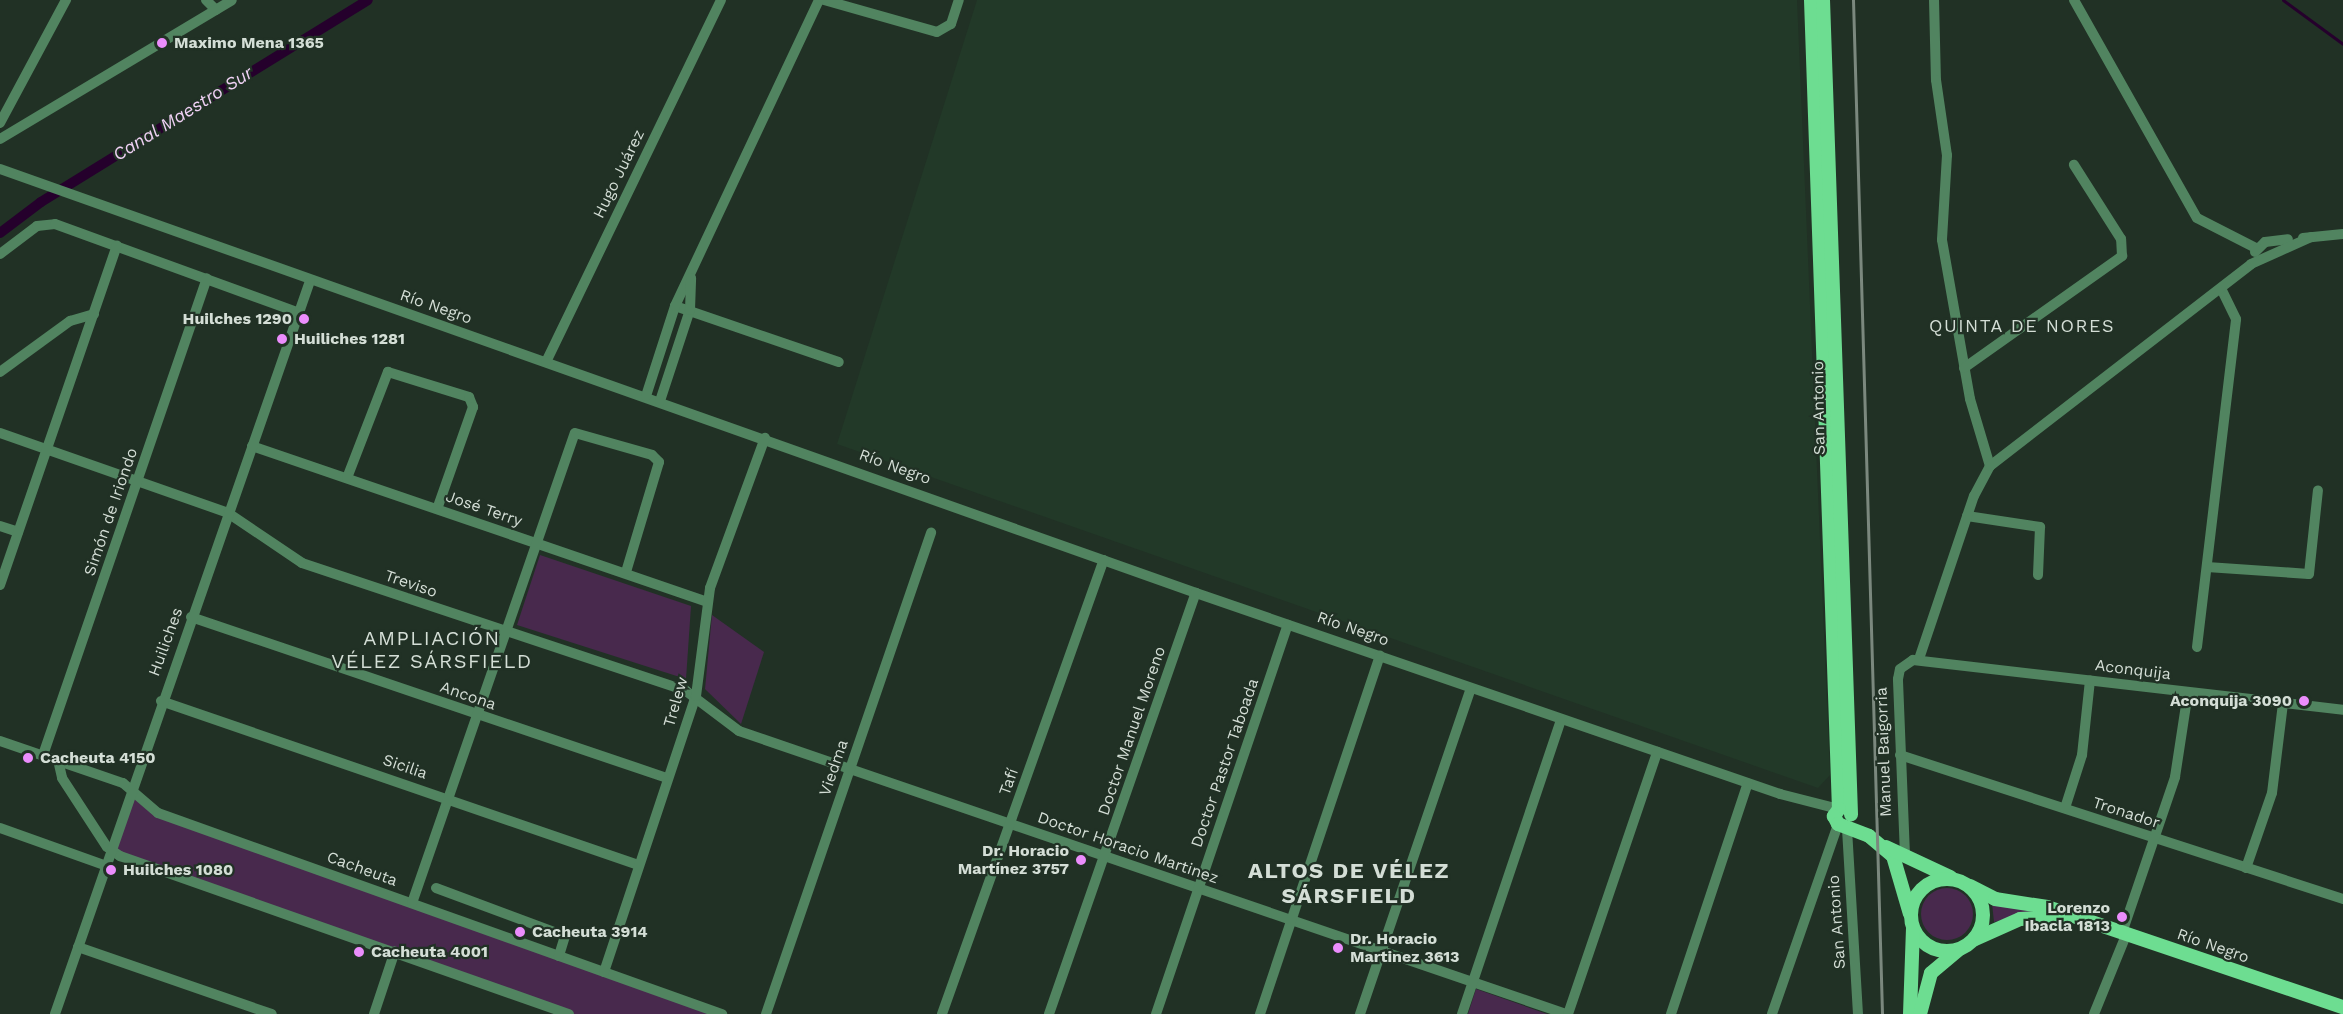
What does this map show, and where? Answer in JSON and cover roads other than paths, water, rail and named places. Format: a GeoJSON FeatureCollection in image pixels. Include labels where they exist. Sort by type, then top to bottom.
{"type":"FeatureCollection","features":[{"type":"Feature","properties":{"kind":"main road","name":"San Antonio"},"geometry":{"type":"LineString","coordinates":[[1811,0],[1842,820]]}},
{"type":"Feature","properties":{"kind":"main road","name":"San Antonio"},"geometry":{"type":"LineString","coordinates":[[1823,0],[1842,820]]}},
{"type":"Feature","properties":{"kind":"main road"},"geometry":{"type":"LineString","coordinates":[[1842,820],[1882,845],[1970,886],[1984,912],[1973,940],[1931,973],[1920,1014]]}},
{"type":"Feature","properties":{"kind":"main road"},"geometry":{"type":"LineString","coordinates":[[1882,845],[1896,863],[1912,921],[1927,945],[1958,950]]}},
{"type":"Feature","properties":{"kind":"main road"},"geometry":{"type":"LineString","coordinates":[[1910,1014],[1912,921],[1923,888],[1952,878]]}},
{"type":"Feature","properties":{"kind":"main road","name":"Río Negro"},"geometry":{"type":"LineString","coordinates":[[1970,886],[1995,899],[2041,905],[2072,918],[2343,1007]]}},
{"type":"Feature","properties":{"kind":"main road","name":"Río Negro"},"geometry":{"type":"LineString","coordinates":[[1973,940],[2020,919],[2072,918]]}},
{"type":"Feature","properties":{"kind":"street"},"geometry":{"type":"LineString","coordinates":[[0,123],[66,0]]}},
{"type":"Feature","properties":{"kind":"street"},"geometry":{"type":"LineString","coordinates":[[206,0],[216,10]]}},
{"type":"Feature","properties":{"kind":"street"},"geometry":{"type":"LineString","coordinates":[[0,139],[232,0]]}},
{"type":"Feature","properties":{"kind":"street","name":"Hugo Juárez"},"geometry":{"type":"LineString","coordinates":[[546,362],[721,0]]}},
{"type":"Feature","properties":{"kind":"street"},"geometry":{"type":"LineString","coordinates":[[646,396],[675,306],[819,0]]}},
{"type":"Feature","properties":{"kind":"street"},"geometry":{"type":"LineString","coordinates":[[824,0],[937,32],[951,24],[959,0]]}},
{"type":"Feature","properties":{"kind":"street"},"geometry":{"type":"LineString","coordinates":[[1934,0],[1936,80],[1947,155],[1942,240],[1964,368],[1990,466]]}},
{"type":"Feature","properties":{"kind":"street"},"geometry":{"type":"LineString","coordinates":[[2074,0],[2197,218],[2256,248],[2311,237],[2343,234]]}},
{"type":"Feature","properties":{"kind":"street"},"geometry":{"type":"LineString","coordinates":[[1964,368],[2122,256],[2121,240],[2074,165]]}},
{"type":"Feature","properties":{"kind":"street","name":"Río Negro"},"geometry":{"type":"LineString","coordinates":[[0,169],[78,194],[310,281],[660,400],[1196,593],[1780,794],[1842,820]]}},
{"type":"Feature","properties":{"kind":"street"},"geometry":{"type":"LineString","coordinates":[[0,254],[45,223],[117,246],[299,313]]}},
{"type":"Feature","properties":{"kind":"street"},"geometry":{"type":"LineString","coordinates":[[1919,659],[1967,516],[1990,466],[2251,264],[2311,237]]}},
{"type":"Feature","properties":{"kind":"street"},"geometry":{"type":"LineString","coordinates":[[0,585],[117,246]]}},
{"type":"Feature","properties":{"kind":"street"},"geometry":{"type":"LineString","coordinates":[[2251,264],[2256,248]]}},
{"type":"Feature","properties":{"kind":"street"},"geometry":{"type":"LineString","coordinates":[[660,400],[690,310],[691,275]]}},
{"type":"Feature","properties":{"kind":"street","name":"Simón de Iriondo"},"geometry":{"type":"LineString","coordinates":[[43,755],[207,278]]}},
{"type":"Feature","properties":{"kind":"street","name":"Huiliches"},"geometry":{"type":"LineString","coordinates":[[55,1014],[161,701],[310,281]]}},
{"type":"Feature","properties":{"kind":"street"},"geometry":{"type":"LineString","coordinates":[[2197,647],[2236,319],[2221,288]]}},
{"type":"Feature","properties":{"kind":"street"},"geometry":{"type":"LineString","coordinates":[[675,306],[839,362]]}},
{"type":"Feature","properties":{"kind":"street"},"geometry":{"type":"LineString","coordinates":[[0,372],[70,321],[94,314]]}},
{"type":"Feature","properties":{"kind":"street"},"geometry":{"type":"LineString","coordinates":[[347,478],[388,372],[474,400],[437,509]]}},
{"type":"Feature","properties":{"kind":"street","name":"Treviso"},"geometry":{"type":"LineString","coordinates":[[0,433],[228,513],[302,563],[696,696],[739,730],[816,758]]}},
{"type":"Feature","properties":{"kind":"street"},"geometry":{"type":"LineString","coordinates":[[412,903],[535,542],[575,433],[652,455],[658,462],[626,572]]}},
{"type":"Feature","properties":{"kind":"street","name":"Trelew"},"geometry":{"type":"LineString","coordinates":[[604,972],[638,864],[696,696],[706,601],[765,438]]}},
{"type":"Feature","properties":{"kind":"street","name":"José Terry"},"geometry":{"type":"LineString","coordinates":[[252,446],[706,601]]}},
{"type":"Feature","properties":{"kind":"street"},"geometry":{"type":"LineString","coordinates":[[2207,567],[2309,574],[2318,490]]}},
{"type":"Feature","properties":{"kind":"street"},"geometry":{"type":"LineString","coordinates":[[1967,516],[2040,527],[2038,575]]}},
{"type":"Feature","properties":{"kind":"street"},"geometry":{"type":"LineString","coordinates":[[0,526],[18,532]]}},
{"type":"Feature","properties":{"kind":"street","name":"Viedma"},"geometry":{"type":"LineString","coordinates":[[766,1014],[931,533]]}},
{"type":"Feature","properties":{"kind":"street","name":"Tafí"},"geometry":{"type":"LineString","coordinates":[[942,1014],[1104,560]]}},
{"type":"Feature","properties":{"kind":"street","name":"Doctor Manuel Moreno"},"geometry":{"type":"LineString","coordinates":[[1049,1014],[1196,593]]}},
{"type":"Feature","properties":{"kind":"street","name":"Ancona"},"geometry":{"type":"LineString","coordinates":[[191,617],[667,778]]}},
{"type":"Feature","properties":{"kind":"street","name":"Doctor Pastor Taboada"},"geometry":{"type":"LineString","coordinates":[[1156,1014],[1288,625]]}},
{"type":"Feature","properties":{"kind":"street"},"geometry":{"type":"LineString","coordinates":[[1260,1014],[1380,656]]}},
{"type":"Feature","properties":{"kind":"street","name":"Aconquija"},"geometry":{"type":"LineString","coordinates":[[1919,659],[2343,710]]}},
{"type":"Feature","properties":{"kind":"street","name":"Manuel Baigorria"},"geometry":{"type":"LineString","coordinates":[[1905,855],[1898,672],[1919,659]]}},
{"type":"Feature","properties":{"kind":"street"},"geometry":{"type":"LineString","coordinates":[[2065,808],[2082,755],[2090,680]]}},
{"type":"Feature","properties":{"kind":"street"},"geometry":{"type":"LineString","coordinates":[[1360,1014],[1471,688]]}},
{"type":"Feature","properties":{"kind":"street"},"geometry":{"type":"LineString","coordinates":[[2094,1014],[2124,934],[2179,760],[2188,692]]}},
{"type":"Feature","properties":{"kind":"street","name":"Sicilia"},"geometry":{"type":"LineString","coordinates":[[161,701],[638,864]]}},
{"type":"Feature","properties":{"kind":"street"},"geometry":{"type":"LineString","coordinates":[[2246,868],[2272,793],[2283,703]]}},
{"type":"Feature","properties":{"kind":"street"},"geometry":{"type":"LineString","coordinates":[[1462,1014],[1561,719]]}},
{"type":"Feature","properties":{"kind":"street","name":"Cacheuta"},"geometry":{"type":"LineString","coordinates":[[0,741],[123,783],[131,794],[158,813],[722,1014]]}},
{"type":"Feature","properties":{"kind":"street"},"geometry":{"type":"LineString","coordinates":[[1567,1014],[1657,752]]}},
{"type":"Feature","properties":{"kind":"street","name":"Tronador"},"geometry":{"type":"LineString","coordinates":[[1900,755],[2342,897]]}},
{"type":"Feature","properties":{"kind":"street","name":"Doctor Horacio Martinez"},"geometry":{"type":"LineString","coordinates":[[816,758],[1567,1014]]}},
{"type":"Feature","properties":{"kind":"street"},"geometry":{"type":"LineString","coordinates":[[58,760],[62,778],[110,851],[568,1014]]}},
{"type":"Feature","properties":{"kind":"street"},"geometry":{"type":"LineString","coordinates":[[1671,1014],[1748,783]]}},
{"type":"Feature","properties":{"kind":"street"},"geometry":{"type":"LineString","coordinates":[[1772,1014],[1842,820]]}},
{"type":"Feature","properties":{"kind":"street","name":"San Antonio"},"geometry":{"type":"LineString","coordinates":[[1842,820],[1858,1014]]}},
{"type":"Feature","properties":{"kind":"street"},"geometry":{"type":"LineString","coordinates":[[0,828],[104,865]]}},
{"type":"Feature","properties":{"kind":"street"},"geometry":{"type":"LineString","coordinates":[[436,888],[565,936],[559,956]]}},
{"type":"Feature","properties":{"kind":"street"},"geometry":{"type":"LineString","coordinates":[[78,947],[273,1014]]}},
{"type":"Feature","properties":{"kind":"street"},"geometry":{"type":"LineString","coordinates":[[374,1014],[395,951]]}},
{"type":"Feature","properties":{"kind":"waterway","name":"Canal Maestro Sur"},"geometry":{"type":"LineString","coordinates":[[0,233],[41,202],[368,0]]}},
{"type":"Feature","properties":{"kind":"waterway"},"geometry":{"type":"LineString","coordinates":[[2283,0],[2343,44]]}},
{"type":"Feature","properties":{"kind":"railway"},"geometry":{"type":"LineString","coordinates":[[1853,0],[1882,1014]]}},
{"type":"Feature","properties":{"kind":"place","name":"Maximo Mena 1365"},"geometry":{"type":"Point","coordinates":[162,43]}},
{"type":"Feature","properties":{"kind":"place","name":"Huilches 1290"},"geometry":{"type":"Point","coordinates":[304,319]}},
{"type":"Feature","properties":{"kind":"place","name":"Huiliches 1281"},"geometry":{"type":"Point","coordinates":[282,339]}},
{"type":"Feature","properties":{"kind":"place","name":"Aconquija 3090"},"geometry":{"type":"Point","coordinates":[2304,701]}},
{"type":"Feature","properties":{"kind":"place","name":"Cacheuta 4150"},"geometry":{"type":"Point","coordinates":[28,758]}},
{"type":"Feature","properties":{"kind":"place","name":"Dr. Horacio Martínez 3757"},"geometry":{"type":"Point","coordinates":[1081,860]}},
{"type":"Feature","properties":{"kind":"place","name":"Huilches 1080"},"geometry":{"type":"Point","coordinates":[111,870]}},
{"type":"Feature","properties":{"kind":"place","name":"Lorenzo Ibacla 1813"},"geometry":{"type":"Point","coordinates":[2122,917]}},
{"type":"Feature","properties":{"kind":"place","name":"Cacheuta 3914"},"geometry":{"type":"Point","coordinates":[520,932]}},
{"type":"Feature","properties":{"kind":"place","name":"Dr. Horacio Martinez 3613"},"geometry":{"type":"Point","coordinates":[1338,948]}},
{"type":"Feature","properties":{"kind":"place","name":"Cacheuta 4001"},"geometry":{"type":"Point","coordinates":[359,952]}},
{"type":"Feature","properties":{"kind":"district","name":"QUINTA DE NORES"},"geometry":{"type":"Point","coordinates":[2022,326]}},
{"type":"Feature","properties":{"kind":"district","name":"AMPLIACIÓN VÉLEZ SÁRSFIELD"},"geometry":{"type":"Point","coordinates":[432,650]}},
{"type":"Feature","properties":{"kind":"district","name":"ALTOS DE VÉLEZ SÁRSFIELD"},"geometry":{"type":"Point","coordinates":[1349,882]}}]}
